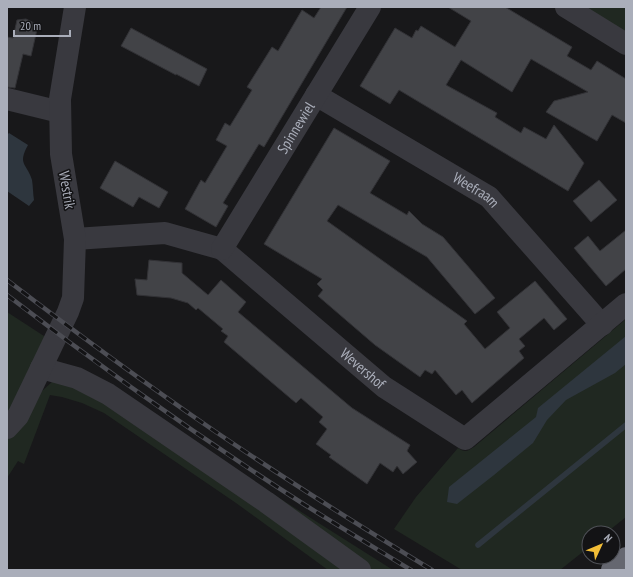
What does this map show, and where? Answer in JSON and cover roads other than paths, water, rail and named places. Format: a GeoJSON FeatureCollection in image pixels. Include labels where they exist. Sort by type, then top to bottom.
{"type":"FeatureCollection","features":[{"type":"Feature","properties":{"kind":"highway"},"geometry":{"type":"LineString","coordinates":[[612,570],[626,558]]}},
{"type":"Feature","properties":{"kind":"street","name":"Westrik"},"geometry":{"type":"LineString","coordinates":[[7,428],[18,416],[68,312],[73,298],[75,239],[61,154],[60,99],[75,7]]}},
{"type":"Feature","properties":{"kind":"street","name":"Spinnewiel"},"geometry":{"type":"LineString","coordinates":[[222,248],[370,7]]}},
{"type":"Feature","properties":{"kind":"street"},"geometry":{"type":"LineString","coordinates":[[566,7],[626,44]]}},
{"type":"Feature","properties":{"kind":"street","name":"Weefraam"},"geometry":{"type":"LineString","coordinates":[[316,95],[489,197],[602,325]]}},
{"type":"Feature","properties":{"kind":"street"},"geometry":{"type":"LineString","coordinates":[[7,99],[60,112]]}},
{"type":"Feature","properties":{"kind":"street","name":"Wevershof"},"geometry":{"type":"LineString","coordinates":[[75,239],[165,233],[222,248],[384,387],[465,439],[626,304]]}},
{"type":"Feature","properties":{"kind":"street"},"geometry":{"type":"LineString","coordinates":[[41,368],[77,378],[108,394],[266,502],[360,570]]}},
{"type":"Feature","properties":{"kind":"waterway"},"geometry":{"type":"LineString","coordinates":[[478,545],[626,425]]}},
{"type":"Feature","properties":{"kind":"railway"},"geometry":{"type":"LineString","coordinates":[[7,280],[58,319],[213,430],[322,502],[432,570]]}},
{"type":"Feature","properties":{"kind":"railway"},"geometry":{"type":"LineString","coordinates":[[7,295],[116,377],[228,455],[305,505],[411,570]]}}]}
